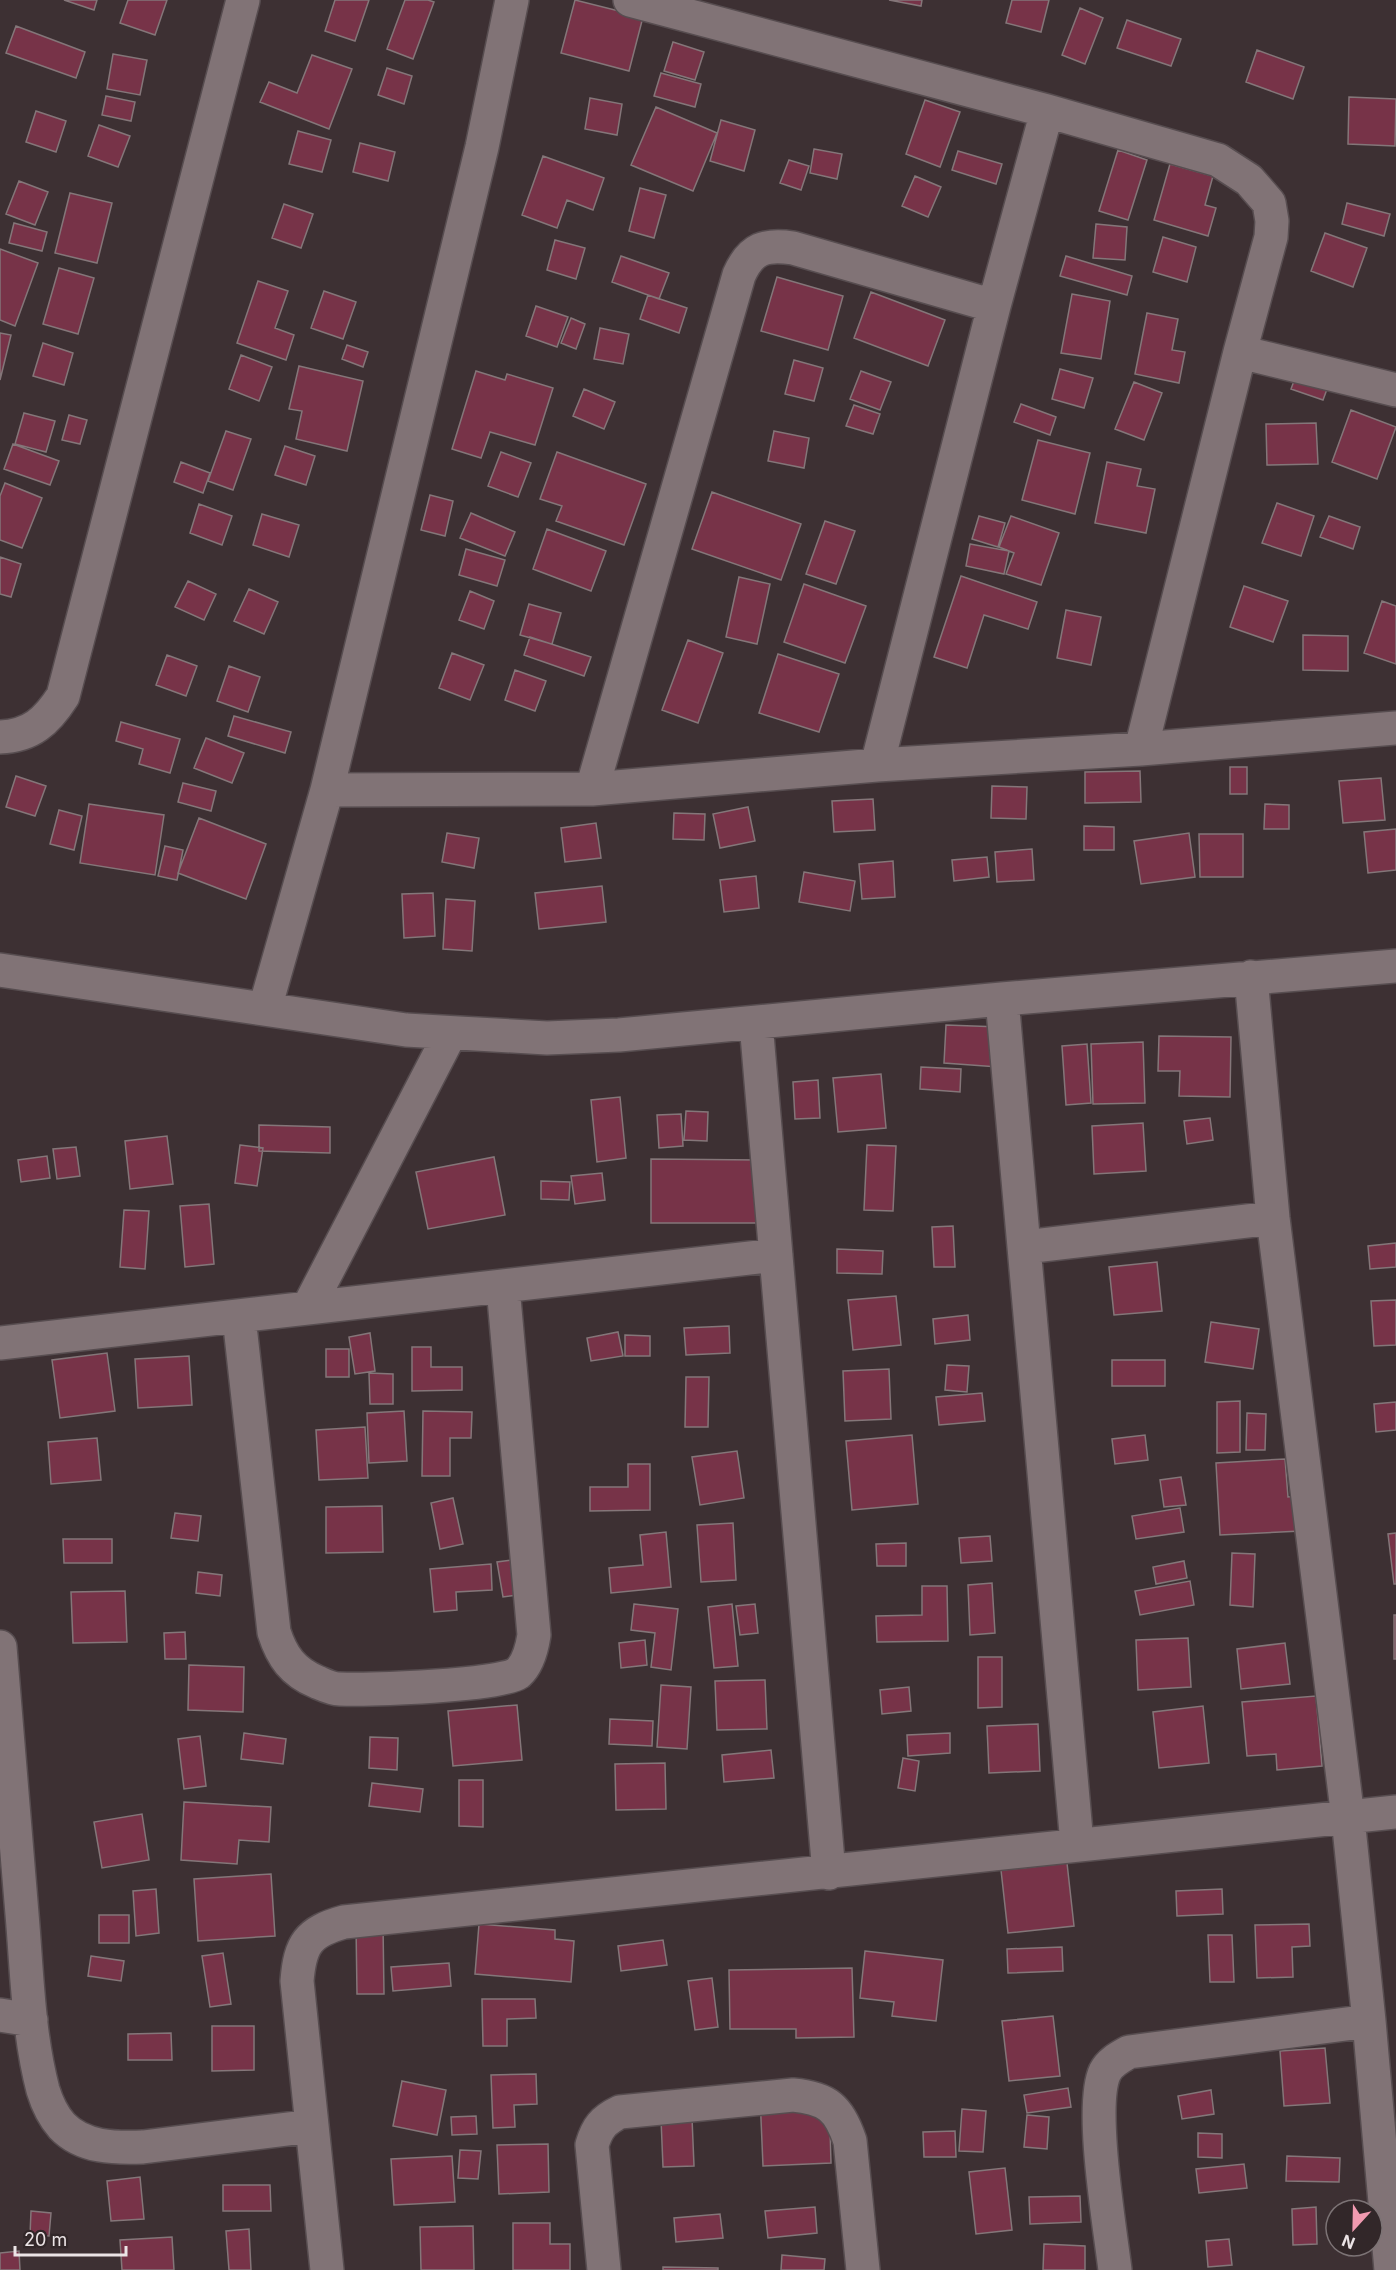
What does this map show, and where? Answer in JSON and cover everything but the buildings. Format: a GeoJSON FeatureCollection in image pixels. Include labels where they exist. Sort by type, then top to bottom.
{"type":"FeatureCollection","features":[{"type":"Feature","properties":{"kind":"street"},"geometry":{"type":"LineString","coordinates":[[0,737],[14,736],[41,724],[52,713],[63,696],[243,0]]}},
{"type":"Feature","properties":{"kind":"street"},"geometry":{"type":"LineString","coordinates":[[265,1008],[327,790],[479,158],[512,0]]}},
{"type":"Feature","properties":{"kind":"street"},"geometry":{"type":"LineString","coordinates":[[630,0],[1047,111],[1218,160],[1249,180],[1269,203],[1272,221],[1270,237],[1141,749]]}},
{"type":"Feature","properties":{"kind":"street"},"geometry":{"type":"LineString","coordinates":[[877,765],[994,306],[1047,111]]}},
{"type":"Feature","properties":{"kind":"street"},"geometry":{"type":"LineString","coordinates":[[592,789],[739,275],[745,261],[751,254],[762,248],[779,246],[793,248],[994,306]]}},
{"type":"Feature","properties":{"kind":"street"},"geometry":{"type":"LineString","coordinates":[[1240,352],[1396,390]]}},
{"type":"Feature","properties":{"kind":"street"},"geometry":{"type":"LineString","coordinates":[[327,790],[592,789],[877,765],[1141,749],[1396,728]]}},
{"type":"Feature","properties":{"kind":"street"},"geometry":{"type":"LineString","coordinates":[[0,970],[406,1030],[547,1038],[618,1035],[1002,999],[1396,966]]}},
{"type":"Feature","properties":{"kind":"street"},"geometry":{"type":"LineString","coordinates":[[1251,977],[1274,1218],[1348,1818],[1391,2270]]}},
{"type":"Feature","properties":{"kind":"street"},"geometry":{"type":"LineString","coordinates":[[1002,999],[1077,1844]]}},
{"type":"Feature","properties":{"kind":"street"},"geometry":{"type":"LineString","coordinates":[[756,1023],[828,1872]]}},
{"type":"Feature","properties":{"kind":"street"},"geometry":{"type":"LineString","coordinates":[[308,1308],[450,1034]]}},
{"type":"Feature","properties":{"kind":"street"},"geometry":{"type":"LineString","coordinates":[[1025,1247],[1274,1218]]}},
{"type":"Feature","properties":{"kind":"street"},"geometry":{"type":"LineString","coordinates":[[0,1343],[776,1255]]}},
{"type":"Feature","properties":{"kind":"street"},"geometry":{"type":"LineString","coordinates":[[238,1317],[274,1632],[286,1660],[300,1673],[337,1689],[470,1684],[509,1678],[520,1671],[531,1652],[534,1635],[503,1287]]}},
{"type":"Feature","properties":{"kind":"street"},"geometry":{"type":"LineString","coordinates":[[0,1647],[15,2018],[51,2110],[62,2126],[74,2136],[95,2145],[117,2148],[143,2147],[312,2126]]}},
{"type":"Feature","properties":{"kind":"street"},"geometry":{"type":"LineString","coordinates":[[327,2270],[297,1982],[299,1960],[304,1946],[312,1936],[325,1927],[345,1922],[1396,1812]]}},
{"type":"Feature","properties":{"kind":"street"},"geometry":{"type":"LineString","coordinates":[[1115,2270],[1100,2135],[1100,2102],[1106,2070],[1116,2059],[1129,2052],[1369,2021]]}},
{"type":"Feature","properties":{"kind":"street"},"geometry":{"type":"LineString","coordinates":[[604,2270],[592,2145],[597,2130],[606,2119],[620,2112],[793,2094],[812,2096],[828,2105],[843,2121],[850,2141],[863,2270]]}}]}
